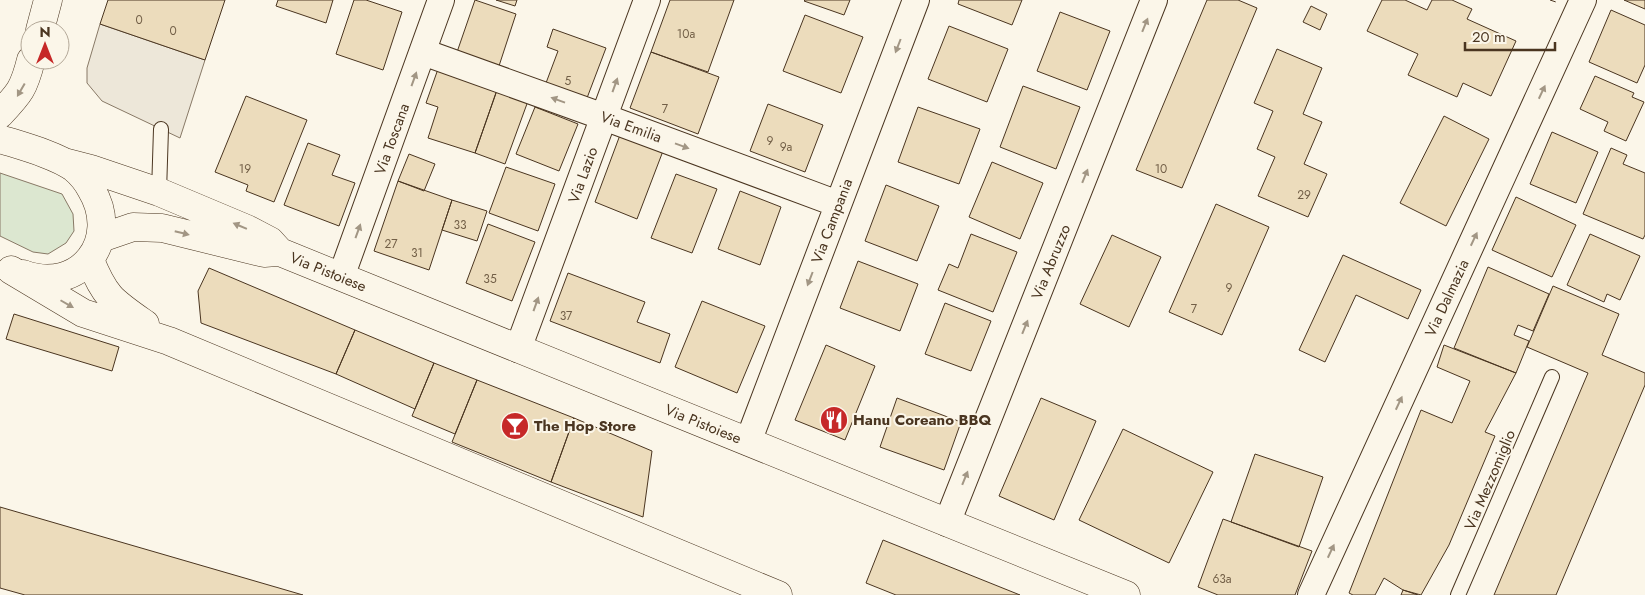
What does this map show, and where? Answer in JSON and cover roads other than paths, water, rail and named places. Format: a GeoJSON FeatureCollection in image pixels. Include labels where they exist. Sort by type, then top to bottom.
{"type":"FeatureCollection","features":[{"type":"Feature","properties":{"kind":"main road"},"geometry":{"type":"LineString","coordinates":[[43,20],[48,0]]}},
{"type":"Feature","properties":{"kind":"main road"},"geometry":{"type":"LineString","coordinates":[[0,114],[18,96],[28,70]]}},
{"type":"Feature","properties":{"kind":"main road"},"geometry":{"type":"LineString","coordinates":[[0,139],[64,162],[75,169],[86,180],[99,204],[102,219],[102,229],[95,249],[103,289],[114,302],[169,341]]}},
{"type":"Feature","properties":{"kind":"main road","name":"Via Pistoiese"},"geometry":{"type":"LineString","coordinates":[[64,162],[90,168],[158,192],[247,229],[270,241],[280,252],[1126,595]]}},
{"type":"Feature","properties":{"kind":"main road"},"geometry":{"type":"LineString","coordinates":[[133,227],[152,214],[158,192]]}},
{"type":"Feature","properties":{"kind":"main road","name":"Via Pistoiese"},"geometry":{"type":"LineString","coordinates":[[5,267],[34,278],[56,279],[83,268],[95,249],[133,227],[162,228],[264,253],[280,252]]}},
{"type":"Feature","properties":{"kind":"main road"},"geometry":{"type":"LineString","coordinates":[[5,267],[83,313],[169,341],[778,595]]}},
{"type":"Feature","properties":{"kind":"street","name":"Via Toscana"},"geometry":{"type":"LineString","coordinates":[[341,277],[441,0]]}},
{"type":"Feature","properties":{"kind":"street","name":"Via Lazio"},"geometry":{"type":"LineString","coordinates":[[518,349],[647,0]]}},
{"type":"Feature","properties":{"kind":"street","name":"Via Campania"},"geometry":{"type":"LineString","coordinates":[[748,442],[916,0]]}},
{"type":"Feature","properties":{"kind":"street","name":"Via Abruzzo"},"geometry":{"type":"LineString","coordinates":[[947,523],[1154,0]]}},
{"type":"Feature","properties":{"kind":"street","name":"Via Dalmazia"},"geometry":{"type":"LineString","coordinates":[[1311,595],[1583,0]]}},
{"type":"Feature","properties":{"kind":"street","name":"Via Emilia"},"geometry":{"type":"LineString","coordinates":[[423,52],[838,204]]}},
{"type":"Feature","properties":{"kind":"lane"},"geometry":{"type":"LineString","coordinates":[[158,192],[161,129]]}},
{"type":"Feature","properties":{"kind":"lane","name":"Via Mezzomiglio"},"geometry":{"type":"LineString","coordinates":[[1458,595],[1552,377]]}},
{"type":"Feature","properties":{"kind":"place","name":"Hanu Coreano BBQ"},"geometry":{"type":"Point","coordinates":[834,420]}},
{"type":"Feature","properties":{"kind":"place","name":"The Hop Store"},"geometry":{"type":"Point","coordinates":[515,426]}}]}
